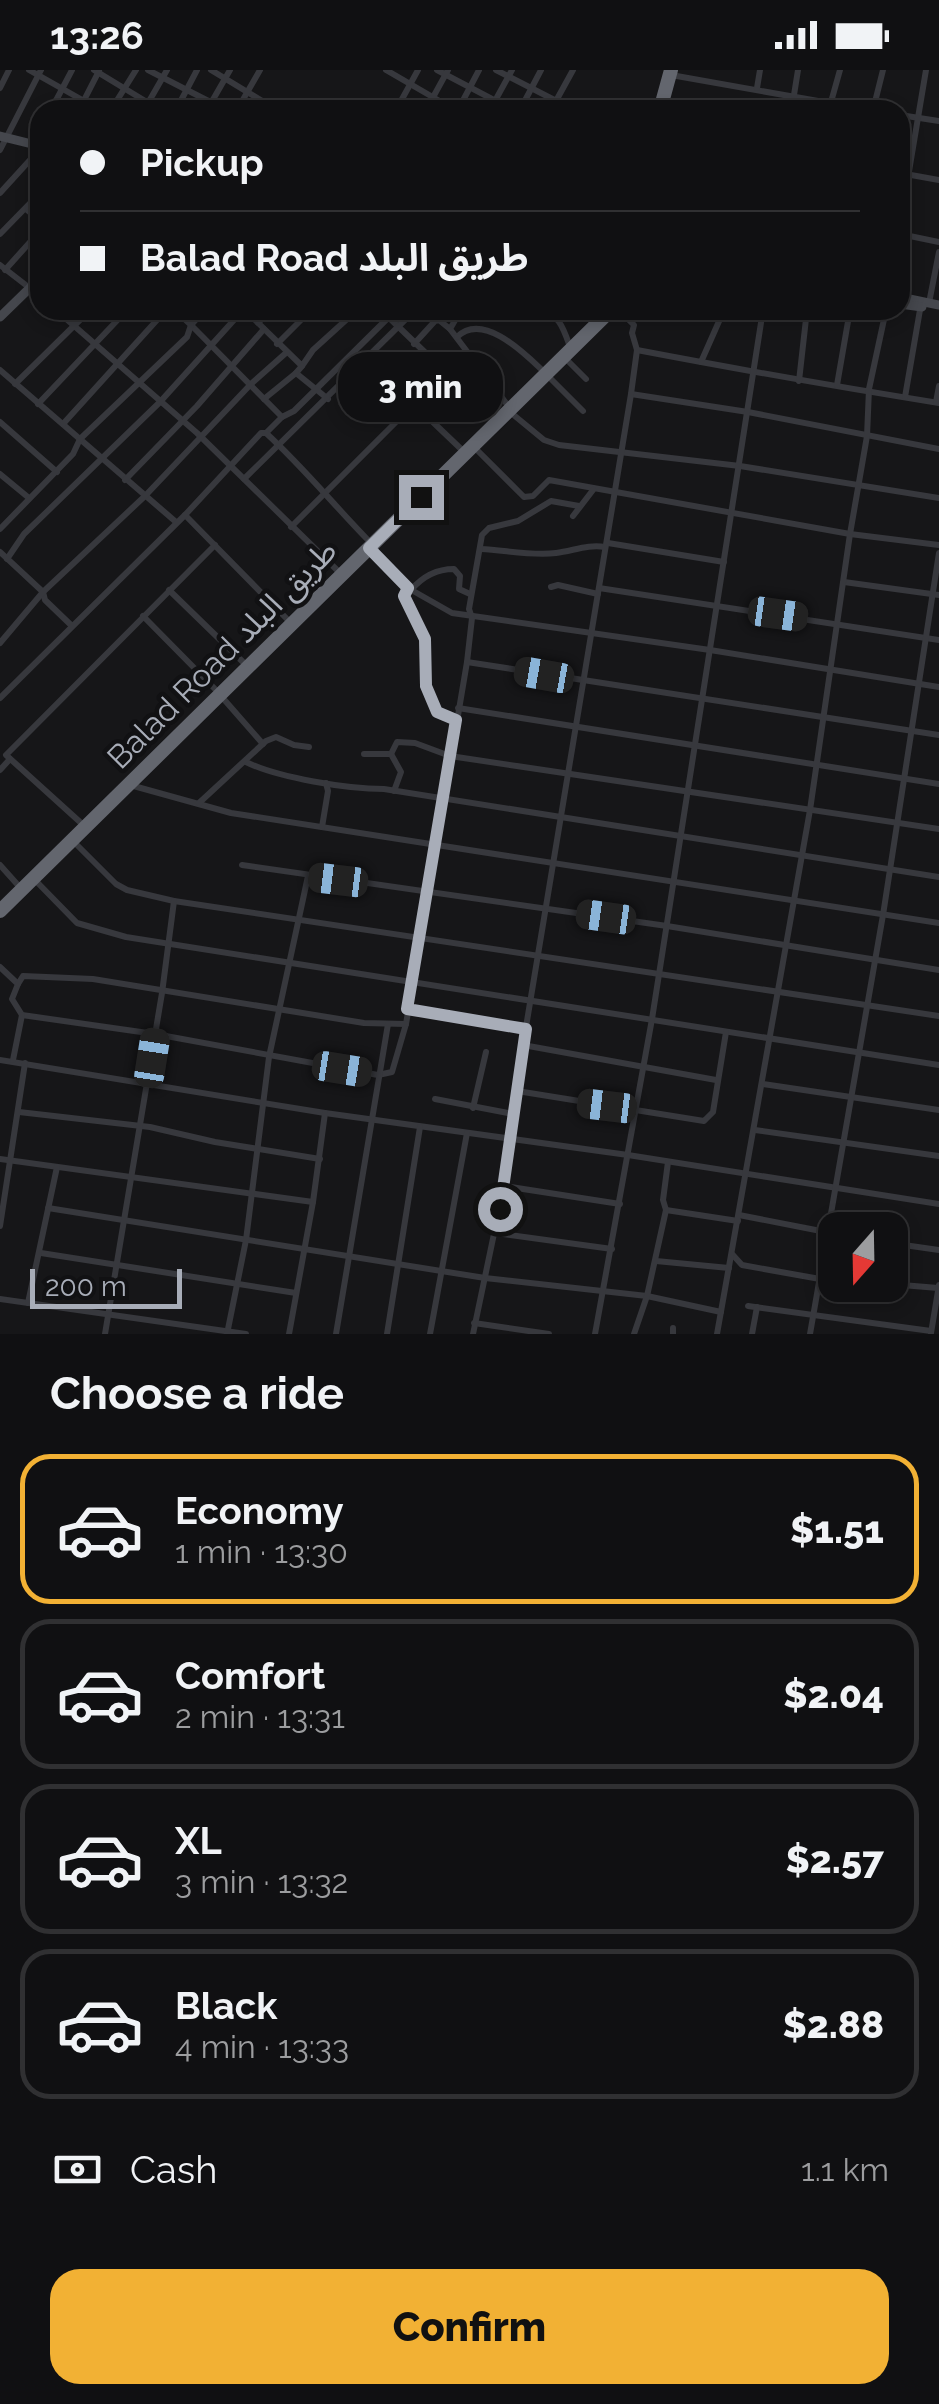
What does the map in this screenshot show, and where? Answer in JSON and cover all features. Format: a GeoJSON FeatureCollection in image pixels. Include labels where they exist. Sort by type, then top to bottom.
{"type":"FeatureCollection","features":[{"type":"Feature","properties":{"kind":"highway"},"geometry":{"type":"LineString","coordinates":[[660,100],[668,72]]}},
{"type":"Feature","properties":{"kind":"highway","name":"Balad Road طريق البلد"},"geometry":{"type":"LineString","coordinates":[[566,351],[594,320]]}},
{"type":"Feature","properties":{"kind":"highway","name":"Balad Road طريق البلد"},"geometry":{"type":"LineString","coordinates":[[0,901],[600,320]]}},
{"type":"Feature","properties":{"kind":"highway","name":"Balad Road طريق البلد"},"geometry":{"type":"LineString","coordinates":[[0,911],[129,784],[287,618],[368,544]]}},
{"type":"Feature","properties":{"kind":"street"},"geometry":{"type":"LineString","coordinates":[[0,88],[9,70]]}},
{"type":"Feature","properties":{"kind":"street"},"geometry":{"type":"LineString","coordinates":[[30,70],[83,100],[98,71],[138,100]]}},
{"type":"Feature","properties":{"kind":"street"},"geometry":{"type":"LineString","coordinates":[[55,100],[72,70]]}},
{"type":"Feature","properties":{"kind":"street"},"geometry":{"type":"LineString","coordinates":[[116,100],[136,70]]}},
{"type":"Feature","properties":{"kind":"street"},"geometry":{"type":"LineString","coordinates":[[148,70],[165,73],[209,100]]}},
{"type":"Feature","properties":{"kind":"street"},"geometry":{"type":"LineString","coordinates":[[181,100],[197,70]]}},
{"type":"Feature","properties":{"kind":"street"},"geometry":{"type":"LineString","coordinates":[[211,70],[259,100]]}},
{"type":"Feature","properties":{"kind":"street"},"geometry":{"type":"LineString","coordinates":[[213,100],[230,70]]}},
{"type":"Feature","properties":{"kind":"street"},"geometry":{"type":"LineString","coordinates":[[243,100],[260,70]]}},
{"type":"Feature","properties":{"kind":"street"},"geometry":{"type":"LineString","coordinates":[[387,70],[437,100]]}},
{"type":"Feature","properties":{"kind":"street"},"geometry":{"type":"LineString","coordinates":[[402,100],[418,70]]}},
{"type":"Feature","properties":{"kind":"street"},"geometry":{"type":"LineString","coordinates":[[437,70],[495,100],[510,74]]}},
{"type":"Feature","properties":{"kind":"street"},"geometry":{"type":"LineString","coordinates":[[462,100],[480,70]]}},
{"type":"Feature","properties":{"kind":"street"},"geometry":{"type":"LineString","coordinates":[[496,70],[510,74],[545,100]]}},
{"type":"Feature","properties":{"kind":"street"},"geometry":{"type":"LineString","coordinates":[[526,100],[541,70]]}},
{"type":"Feature","properties":{"kind":"street"},"geometry":{"type":"LineString","coordinates":[[556,100],[573,70]]}},
{"type":"Feature","properties":{"kind":"street"},"geometry":{"type":"LineString","coordinates":[[757,88],[760,70]]}},
{"type":"Feature","properties":{"kind":"street"},"geometry":{"type":"LineString","coordinates":[[794,95],[798,70]]}},
{"type":"Feature","properties":{"kind":"street"},"geometry":{"type":"LineString","coordinates":[[832,100],[840,70]]}},
{"type":"Feature","properties":{"kind":"street"},"geometry":{"type":"LineString","coordinates":[[874,100],[883,70]]}},
{"type":"Feature","properties":{"kind":"street"},"geometry":{"type":"LineString","coordinates":[[910,152],[926,70]]}},
{"type":"Feature","properties":{"kind":"street"},"geometry":{"type":"LineString","coordinates":[[0,150],[39,72]]}},
{"type":"Feature","properties":{"kind":"street"},"geometry":{"type":"LineString","coordinates":[[433,98],[447,72]]}},
{"type":"Feature","properties":{"kind":"street"},"geometry":{"type":"LineString","coordinates":[[668,72],[820,100]]}},
{"type":"Feature","properties":{"kind":"street"},"geometry":{"type":"LineString","coordinates":[[149,100],[165,73]]}},
{"type":"Feature","properties":{"kind":"street"},"geometry":{"type":"LineString","coordinates":[[910,117],[939,121]]}},
{"type":"Feature","properties":{"kind":"street"},"geometry":{"type":"LineString","coordinates":[[4,137],[30,144]]}},
{"type":"Feature","properties":{"kind":"street"},"geometry":{"type":"LineString","coordinates":[[0,193],[30,155]]}},
{"type":"Feature","properties":{"kind":"street"},"geometry":{"type":"LineString","coordinates":[[910,175],[939,180]]}},
{"type":"Feature","properties":{"kind":"street"},"geometry":{"type":"LineString","coordinates":[[0,234],[30,203]]}},
{"type":"Feature","properties":{"kind":"street"},"geometry":{"type":"LineString","coordinates":[[26,208],[30,212]]}},
{"type":"Feature","properties":{"kind":"street"},"geometry":{"type":"LineString","coordinates":[[910,236],[939,242]]}},
{"type":"Feature","properties":{"kind":"street"},"geometry":{"type":"LineString","coordinates":[[0,317],[30,288],[2,268],[30,241]]}},
{"type":"Feature","properties":{"kind":"street"},"geometry":{"type":"LineString","coordinates":[[905,397],[930,305],[939,252]]}},
{"type":"Feature","properties":{"kind":"street"},"geometry":{"type":"LineString","coordinates":[[67,320],[202,439],[337,570]]}},
{"type":"Feature","properties":{"kind":"street"},"geometry":{"type":"LineString","coordinates":[[15,384],[80,320]]}},
{"type":"Feature","properties":{"kind":"street"},"geometry":{"type":"LineString","coordinates":[[38,404],[118,320]]}},
{"type":"Feature","properties":{"kind":"street"},"geometry":{"type":"LineString","coordinates":[[62,424],[157,320]]}},
{"type":"Feature","properties":{"kind":"street"},"geometry":{"type":"LineString","coordinates":[[186,320],[282,417]]}},
{"type":"Feature","properties":{"kind":"street"},"geometry":{"type":"LineString","coordinates":[[0,529],[73,454],[80,439],[177,348],[195,320]]}},
{"type":"Feature","properties":{"kind":"street"},"geometry":{"type":"LineString","coordinates":[[7,558],[24,534],[160,402],[233,320]]}},
{"type":"Feature","properties":{"kind":"street"},"geometry":{"type":"LineString","coordinates":[[255,320],[286,352],[313,390],[318,388]]}},
{"type":"Feature","properties":{"kind":"street"},"geometry":{"type":"LineString","coordinates":[[125,480],[230,366],[265,320]]}},
{"type":"Feature","properties":{"kind":"street"},"geometry":{"type":"LineString","coordinates":[[277,344],[301,320]]}},
{"type":"Feature","properties":{"kind":"street"},"geometry":{"type":"LineString","coordinates":[[264,399],[346,320]]}},
{"type":"Feature","properties":{"kind":"street"},"geometry":{"type":"LineString","coordinates":[[0,698],[262,434],[294,411],[386,320]]}},
{"type":"Feature","properties":{"kind":"street"},"geometry":{"type":"LineString","coordinates":[[390,320],[457,391],[482,368]]}},
{"type":"Feature","properties":{"kind":"street"},"geometry":{"type":"LineString","coordinates":[[244,479],[406,320]]}},
{"type":"Feature","properties":{"kind":"street"},"geometry":{"type":"LineString","coordinates":[[414,344],[439,320],[482,368],[508,406],[544,440],[580,449],[740,466],[939,498]]}},
{"type":"Feature","properties":{"kind":"street"},"geometry":{"type":"LineString","coordinates":[[450,329],[455,320]]}},
{"type":"Feature","properties":{"kind":"street"},"geometry":{"type":"LineString","coordinates":[[558,320],[563,327],[566,351],[586,379]]}},
{"type":"Feature","properties":{"kind":"street"},"geometry":{"type":"LineString","coordinates":[[473,1334],[504,1186],[523,1045],[631,394],[637,350],[634,325],[629,320]]}},
{"type":"Feature","properties":{"kind":"street"},"geometry":{"type":"LineString","coordinates":[[701,362],[720,320]]}},
{"type":"Feature","properties":{"kind":"street"},"geometry":{"type":"LineString","coordinates":[[595,1334],[652,1019],[761,320]]}},
{"type":"Feature","properties":{"kind":"street"},"geometry":{"type":"LineString","coordinates":[[800,381],[806,320]]}},
{"type":"Feature","properties":{"kind":"street"},"geometry":{"type":"LineString","coordinates":[[837,386],[848,320]]}},
{"type":"Feature","properties":{"kind":"street"},"geometry":{"type":"LineString","coordinates":[[716,1334],[810,810],[868,436],[869,390],[884,320]]}},
{"type":"Feature","properties":{"kind":"street"},"geometry":{"type":"LineString","coordinates":[[457,337],[464,331],[486,330],[544,372],[583,411]]}},
{"type":"Feature","properties":{"kind":"street"},"geometry":{"type":"LineString","coordinates":[[637,350],[938,403],[939,386]]}},
{"type":"Feature","properties":{"kind":"street"},"geometry":{"type":"LineString","coordinates":[[391,381],[422,351]]}},
{"type":"Feature","properties":{"kind":"street"},"geometry":{"type":"LineString","coordinates":[[0,643],[43,592],[145,496],[250,384],[286,352]]}},
{"type":"Feature","properties":{"kind":"street"},"geometry":{"type":"LineString","coordinates":[[367,358],[413,405],[524,498],[533,496],[549,480],[850,534],[939,545]]}},
{"type":"Feature","properties":{"kind":"street"},"geometry":{"type":"LineString","coordinates":[[0,370],[176,522]]}},
{"type":"Feature","properties":{"kind":"street"},"geometry":{"type":"LineString","coordinates":[[318,388],[328,399]]}},
{"type":"Feature","properties":{"kind":"street"},"geometry":{"type":"LineString","coordinates":[[631,394],[939,449]]}},
{"type":"Feature","properties":{"kind":"street"},"geometry":{"type":"LineString","coordinates":[[291,527],[413,405]]}},
{"type":"Feature","properties":{"kind":"street"},"geometry":{"type":"LineString","coordinates":[[0,422],[57,472]]}},
{"type":"Feature","properties":{"kind":"street"},"geometry":{"type":"LineString","coordinates":[[266,434],[319,484],[410,589],[452,613],[939,687]]}},
{"type":"Feature","properties":{"kind":"street"},"geometry":{"type":"LineString","coordinates":[[0,474],[29,498]]}},
{"type":"Feature","properties":{"kind":"street"},"geometry":{"type":"LineString","coordinates":[[573,516],[594,490]]}},
{"type":"Feature","properties":{"kind":"street"},"geometry":{"type":"LineString","coordinates":[[22,1015],[155,1034],[378,1074],[392,1072],[406,1024],[466,662],[471,594],[482,535],[489,528],[518,521],[551,501],[579,506]]}},
{"type":"Feature","properties":{"kind":"street"},"geometry":{"type":"LineString","coordinates":[[185,515],[287,618]]}},
{"type":"Feature","properties":{"kind":"street"},"geometry":{"type":"LineString","coordinates":[[0,770],[5,754],[216,545]]}},
{"type":"Feature","properties":{"kind":"street"},"geometry":{"type":"LineString","coordinates":[[481,549],[504,554],[549,553],[607,545],[724,562]]}},
{"type":"Feature","properties":{"kind":"street"},"geometry":{"type":"LineString","coordinates":[[0,552],[72,626]]}},
{"type":"Feature","properties":{"kind":"street"},"geometry":{"type":"LineString","coordinates":[[833,1212],[902,778],[936,595],[939,553]]}},
{"type":"Feature","properties":{"kind":"street"},"geometry":{"type":"LineString","coordinates":[[456,720],[437,712],[430,697],[424,669],[425,639],[404,596],[423,577],[454,569],[460,576],[459,589],[471,594]]}},
{"type":"Feature","properties":{"kind":"street"},"geometry":{"type":"LineString","coordinates":[[844,582],[936,595]]}},
{"type":"Feature","properties":{"kind":"street"},"geometry":{"type":"LineString","coordinates":[[551,588],[558,585],[718,604],[939,640]]}},
{"type":"Feature","properties":{"kind":"street"},"geometry":{"type":"LineString","coordinates":[[169,590],[243,662]]}},
{"type":"Feature","properties":{"kind":"street"},"geometry":{"type":"LineString","coordinates":[[143,616],[263,744]]}},
{"type":"Feature","properties":{"kind":"street"},"geometry":{"type":"LineString","coordinates":[[466,662],[939,735]]}},
{"type":"Feature","properties":{"kind":"street"},"geometry":{"type":"LineString","coordinates":[[458,708],[939,784]]}},
{"type":"Feature","properties":{"kind":"street"},"geometry":{"type":"LineString","coordinates":[[199,804],[263,744],[276,737],[294,745],[310,746]]}},
{"type":"Feature","properties":{"kind":"street"},"geometry":{"type":"LineString","coordinates":[[390,754],[394,744],[415,743],[450,756],[939,828]]}},
{"type":"Feature","properties":{"kind":"street"},"geometry":{"type":"LineString","coordinates":[[5,754],[80,822]]}},
{"type":"Feature","properties":{"kind":"street"},"geometry":{"type":"LineString","coordinates":[[364,754],[390,754]]}},
{"type":"Feature","properties":{"kind":"street"},"geometry":{"type":"LineString","coordinates":[[390,754],[401,772],[394,791]]}},
{"type":"Feature","properties":{"kind":"street"},"geometry":{"type":"LineString","coordinates":[[246,762],[270,772],[326,783],[939,877]]}},
{"type":"Feature","properties":{"kind":"street"},"geometry":{"type":"LineString","coordinates":[[322,827],[326,783]]}},
{"type":"Feature","properties":{"kind":"street"},"geometry":{"type":"LineString","coordinates":[[129,784],[231,814],[939,923]]}},
{"type":"Feature","properties":{"kind":"street"},"geometry":{"type":"LineString","coordinates":[[72,840],[116,884],[174,901],[939,1016]]}},
{"type":"Feature","properties":{"kind":"street"},"geometry":{"type":"LineString","coordinates":[[0,865],[18,884]]}},
{"type":"Feature","properties":{"kind":"street"},"geometry":{"type":"LineString","coordinates":[[242,865],[939,970]]}},
{"type":"Feature","properties":{"kind":"street"},"geometry":{"type":"LineString","coordinates":[[227,1334],[246,1240],[270,1057],[308,876]]}},
{"type":"Feature","properties":{"kind":"street"},"geometry":{"type":"LineString","coordinates":[[33,878],[85,928],[169,946],[939,1064]]}},
{"type":"Feature","properties":{"kind":"street"},"geometry":{"type":"LineString","coordinates":[[105,1334],[174,901]]}},
{"type":"Feature","properties":{"kind":"street"},"geometry":{"type":"LineString","coordinates":[[0,967],[18,984]]}},
{"type":"Feature","properties":{"kind":"street"},"geometry":{"type":"LineString","coordinates":[[14,1060],[22,1015],[12,999],[23,976],[93,979],[364,1024],[406,1024]]}},
{"type":"Feature","properties":{"kind":"street"},"geometry":{"type":"LineString","coordinates":[[407,1009],[526,1029]]}},
{"type":"Feature","properties":{"kind":"street"},"geometry":{"type":"LineString","coordinates":[[336,1334],[388,1024]]}},
{"type":"Feature","properties":{"kind":"street"},"geometry":{"type":"LineString","coordinates":[[517,1092],[704,1121],[712,1112],[726,1032]]}},
{"type":"Feature","properties":{"kind":"street"},"geometry":{"type":"LineString","coordinates":[[523,1045],[716,1080]]}},
{"type":"Feature","properties":{"kind":"street"},"geometry":{"type":"LineString","coordinates":[[472,1108],[486,1052]]}},
{"type":"Feature","properties":{"kind":"street"},"geometry":{"type":"LineString","coordinates":[[0,1060],[324,1113],[939,1204]]}},
{"type":"Feature","properties":{"kind":"street"},"geometry":{"type":"LineString","coordinates":[[0,1226],[25,1064]]}},
{"type":"Feature","properties":{"kind":"street"},"geometry":{"type":"LineString","coordinates":[[762,1084],[939,1110]]}},
{"type":"Feature","properties":{"kind":"street"},"geometry":{"type":"LineString","coordinates":[[435,1099],[512,1114]]}},
{"type":"Feature","properties":{"kind":"street"},"geometry":{"type":"LineString","coordinates":[[19,1112],[150,1127],[320,1159]]}},
{"type":"Feature","properties":{"kind":"street"},"geometry":{"type":"LineString","coordinates":[[289,1334],[320,1159],[324,1113]]}},
{"type":"Feature","properties":{"kind":"street"},"geometry":{"type":"LineString","coordinates":[[386,1334],[420,1126]]}},
{"type":"Feature","properties":{"kind":"street"},"geometry":{"type":"LineString","coordinates":[[754,1130],[939,1156]]}},
{"type":"Feature","properties":{"kind":"street"},"geometry":{"type":"LineString","coordinates":[[430,1334],[467,1134]]}},
{"type":"Feature","properties":{"kind":"street"},"geometry":{"type":"LineString","coordinates":[[0,1160],[313,1202]]}},
{"type":"Feature","properties":{"kind":"street"},"geometry":{"type":"LineString","coordinates":[[634,1334],[656,1261],[666,1210],[663,1200],[668,1162]]}},
{"type":"Feature","properties":{"kind":"street"},"geometry":{"type":"LineString","coordinates":[[28,1304],[56,1166]]}},
{"type":"Feature","properties":{"kind":"street"},"geometry":{"type":"LineString","coordinates":[[504,1186],[620,1204]]}},
{"type":"Feature","properties":{"kind":"street"},"geometry":{"type":"LineString","coordinates":[[48,1208],[485,1278],[647,1296],[720,1312]]}},
{"type":"Feature","properties":{"kind":"street"},"geometry":{"type":"LineString","coordinates":[[666,1210],[818,1232]]}},
{"type":"Feature","properties":{"kind":"street"},"geometry":{"type":"LineString","coordinates":[[496,1233],[612,1249]]}},
{"type":"Feature","properties":{"kind":"street"},"geometry":{"type":"LineString","coordinates":[[908,1246],[939,1250]]}},
{"type":"Feature","properties":{"kind":"street"},"geometry":{"type":"LineString","coordinates":[[40,1253],[296,1293]]}},
{"type":"Feature","properties":{"kind":"street"},"geometry":{"type":"LineString","coordinates":[[732,1254],[742,1265],[818,1278]]}},
{"type":"Feature","properties":{"kind":"street"},"geometry":{"type":"LineString","coordinates":[[656,1261],[728,1268]]}},
{"type":"Feature","properties":{"kind":"street"},"geometry":{"type":"LineString","coordinates":[[752,1334],[752,1306],[931,1332],[939,1286],[908,1285]]}},
{"type":"Feature","properties":{"kind":"street"},"geometry":{"type":"LineString","coordinates":[[810,1334],[818,1289]]}},
{"type":"Feature","properties":{"kind":"street"},"geometry":{"type":"LineString","coordinates":[[0,1299],[246,1334]]}},
{"type":"Feature","properties":{"kind":"street"},"geometry":{"type":"LineString","coordinates":[[474,1323],[549,1334]]}},
{"type":"Feature","properties":{"kind":"route"},"geometry":{"type":"LineString","coordinates":[[421,497],[369,548],[408,588],[404,596],[425,639],[424,669],[430,697],[440,715],[456,720],[407,1009],[526,1029],[500,1209]]}}]}
